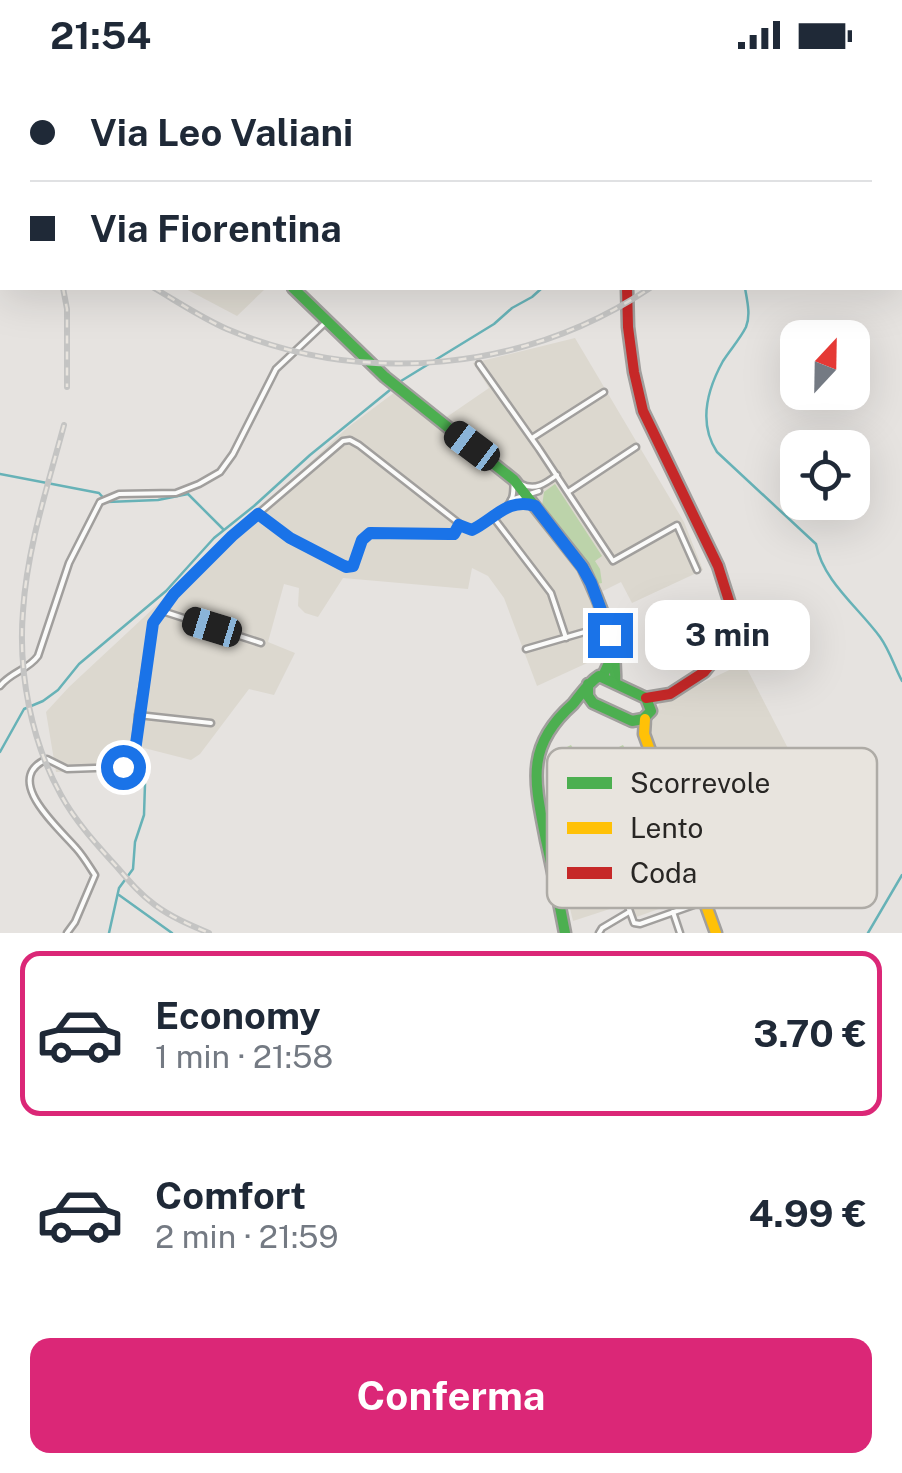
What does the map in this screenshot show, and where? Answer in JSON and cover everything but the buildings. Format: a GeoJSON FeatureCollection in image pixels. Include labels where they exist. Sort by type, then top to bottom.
{"type":"FeatureCollection","features":[{"type":"Feature","properties":{"kind":"main road"},"geometry":{"type":"LineString","coordinates":[[295,290],[404,393],[514,480],[591,583],[610,635],[615,682]]}},
{"type":"Feature","properties":{"kind":"main road"},"geometry":{"type":"LineString","coordinates":[[627,290],[628,327],[643,411],[718,566],[730,604],[727,637],[718,656],[689,683],[652,700]]}},
{"type":"Feature","properties":{"kind":"main road"},"geometry":{"type":"LineString","coordinates":[[603,676],[614,653]]}},
{"type":"Feature","properties":{"kind":"main road"},"geometry":{"type":"LineString","coordinates":[[547,842],[536,773],[545,738],[556,719],[594,678],[603,676],[652,700]]}},
{"type":"Feature","properties":{"kind":"main road"},"geometry":{"type":"LineString","coordinates":[[588,684],[588,696],[597,705]]}},
{"type":"Feature","properties":{"kind":"main road"},"geometry":{"type":"LineString","coordinates":[[644,734],[652,700]]}},
{"type":"Feature","properties":{"kind":"main road"},"geometry":{"type":"LineString","coordinates":[[571,707],[581,703],[597,705],[632,721],[646,719]]}},
{"type":"Feature","properties":{"kind":"main road"},"geometry":{"type":"LineString","coordinates":[[632,721],[644,734],[649,748]]}},
{"type":"Feature","properties":{"kind":"main road"},"geometry":{"type":"LineString","coordinates":[[560,908],[565,933]]}},
{"type":"Feature","properties":{"kind":"main road"},"geometry":{"type":"LineString","coordinates":[[707,908],[716,933]]}},
{"type":"Feature","properties":{"kind":"street"},"geometry":{"type":"LineString","coordinates":[[0,686],[38,656],[69,563],[100,502],[119,494],[176,493],[220,472],[276,369],[326,322]]}},
{"type":"Feature","properties":{"kind":"street"},"geometry":{"type":"LineString","coordinates":[[479,364],[613,561],[677,526],[697,570]]}},
{"type":"Feature","properties":{"kind":"street"},"geometry":{"type":"LineString","coordinates":[[532,438],[604,392]]}},
{"type":"Feature","properties":{"kind":"street"},"geometry":{"type":"LineString","coordinates":[[67,933],[95,875],[75,846],[46,816],[28,778],[32,769],[47,759],[67,768],[123,767],[134,758],[152,627],[174,594],[232,536],[339,444],[350,440],[459,525],[472,530],[526,495]]}},
{"type":"Feature","properties":{"kind":"street"},"geometry":{"type":"LineString","coordinates":[[568,492],[636,447]]}},
{"type":"Feature","properties":{"kind":"street"},"geometry":{"type":"LineString","coordinates":[[506,507],[557,475]]}},
{"type":"Feature","properties":{"kind":"street"},"geometry":{"type":"LineString","coordinates":[[512,500],[514,480]]}},
{"type":"Feature","properties":{"kind":"street"},"geometry":{"type":"LineString","coordinates":[[537,509],[541,488]]}},
{"type":"Feature","properties":{"kind":"street"},"geometry":{"type":"LineString","coordinates":[[258,514],[290,538],[346,567],[353,566],[362,540],[370,533],[454,534],[459,525]]}},
{"type":"Feature","properties":{"kind":"street"},"geometry":{"type":"LineString","coordinates":[[493,517],[550,593],[566,638]]}},
{"type":"Feature","properties":{"kind":"street"},"geometry":{"type":"LineString","coordinates":[[162,611],[262,642]]}},
{"type":"Feature","properties":{"kind":"street"},"geometry":{"type":"LineString","coordinates":[[526,649],[596,629]]}},
{"type":"Feature","properties":{"kind":"street"},"geometry":{"type":"LineString","coordinates":[[138,715],[212,723]]}},
{"type":"Feature","properties":{"kind":"street"},"geometry":{"type":"LineString","coordinates":[[628,908],[638,924],[685,908]]}},
{"type":"Feature","properties":{"kind":"street"},"geometry":{"type":"LineString","coordinates":[[599,933],[629,912]]}},
{"type":"Feature","properties":{"kind":"street"},"geometry":{"type":"LineString","coordinates":[[673,912],[680,933]]}},
{"type":"Feature","properties":{"kind":"shaded area"},"geometry":{"type":"Polygon","coordinates":[[[188,290],[264,290],[237,316],[188,290]]]}},
{"type":"Feature","properties":{"kind":"shaded area"},"geometry":{"type":"Polygon","coordinates":[[[575,338],[684,522],[703,570],[632,603],[621,582],[591,597],[609,653],[537,686],[504,598],[488,576],[472,568],[468,589],[343,578],[318,617],[298,606],[299,588],[284,584],[268,642],[295,653],[274,695],[249,689],[200,754],[191,760],[144,748],[137,770],[56,772],[46,712],[347,428],[399,389],[438,423],[489,388],[473,363],[575,338]]]}},
{"type":"Feature","properties":{"kind":"shaded area"},"geometry":{"type":"Polygon","coordinates":[[[744,663],[788,748],[655,748],[651,727],[660,703],[744,663]]]}},
{"type":"Feature","properties":{"kind":"shaded area"},"geometry":{"type":"Polygon","coordinates":[[[570,908],[613,908],[573,921],[570,908]]]}},
{"type":"Feature","properties":{"kind":"shaded area"},"geometry":{"type":"Polygon","coordinates":[[[623,908],[662,908],[628,920],[623,908]]]}},
{"type":"Feature","properties":{"kind":"green space"},"geometry":{"type":"Polygon","coordinates":[[[555,484],[602,556],[595,561],[602,583],[597,584],[542,506],[544,492],[555,484]]]}},
{"type":"Feature","properties":{"kind":"waterway"},"geometry":{"type":"LineString","coordinates":[[0,752],[24,709],[58,690],[79,664],[166,591],[214,538],[310,455],[401,381],[494,324],[540,290]]}},
{"type":"Feature","properties":{"kind":"waterway"},"geometry":{"type":"LineString","coordinates":[[745,290],[746,327],[723,361],[709,395],[706,418],[711,441],[717,452],[816,544],[826,570],[880,637],[902,681]]}},
{"type":"Feature","properties":{"kind":"waterway"},"geometry":{"type":"LineString","coordinates":[[0,474],[99,493],[107,502],[158,500],[188,494],[223,529]]}},
{"type":"Feature","properties":{"kind":"waterway"},"geometry":{"type":"LineString","coordinates":[[143,712],[156,630]]}},
{"type":"Feature","properties":{"kind":"waterway"},"geometry":{"type":"LineString","coordinates":[[138,759],[142,720]]}},
{"type":"Feature","properties":{"kind":"waterway"},"geometry":{"type":"LineString","coordinates":[[109,933],[119,888],[133,869],[135,842],[144,815],[145,784],[135,768]]}},
{"type":"Feature","properties":{"kind":"waterway"},"geometry":{"type":"LineString","coordinates":[[868,933],[902,875]]}},
{"type":"Feature","properties":{"kind":"waterway"},"geometry":{"type":"LineString","coordinates":[[119,895],[172,933]]}},
{"type":"Feature","properties":{"kind":"railway"},"geometry":{"type":"LineString","coordinates":[[63,290],[67,387]]}},
{"type":"Feature","properties":{"kind":"railway"},"geometry":{"type":"LineString","coordinates":[[157,290],[218,325],[280,347],[334,359],[389,363],[444,361],[498,353],[551,338],[602,316],[647,290]]}},
{"type":"Feature","properties":{"kind":"railway"},"geometry":{"type":"LineString","coordinates":[[64,425],[25,587],[23,658],[34,729],[61,795],[94,841],[150,901],[209,933]]}},
{"type":"Feature","properties":{"kind":"traffic: fast"},"geometry":{"type":"LineString","coordinates":[[295,290],[385,377],[514,480],[583,567],[610,638],[615,682]]}},
{"type":"Feature","properties":{"kind":"traffic: fast"},"geometry":{"type":"LineString","coordinates":[[603,676],[613,654]]}},
{"type":"Feature","properties":{"kind":"traffic: fast"},"geometry":{"type":"LineString","coordinates":[[599,676],[646,698],[651,711],[643,719],[632,721],[593,703],[588,685],[599,676]]}},
{"type":"Feature","properties":{"kind":"traffic: fast"},"geometry":{"type":"LineString","coordinates":[[547,842],[537,783],[540,751],[557,720],[588,685]]}},
{"type":"Feature","properties":{"kind":"traffic: fast"},"geometry":{"type":"LineString","coordinates":[[560,908],[565,933]]}},
{"type":"Feature","properties":{"kind":"traffic: slow"},"geometry":{"type":"LineString","coordinates":[[645,719],[644,734],[649,748]]}},
{"type":"Feature","properties":{"kind":"traffic: slow"},"geometry":{"type":"LineString","coordinates":[[707,908],[716,933]]}},
{"type":"Feature","properties":{"kind":"traffic: jam"},"geometry":{"type":"LineString","coordinates":[[627,290],[628,327],[643,411],[718,566],[730,604],[727,637],[704,672],[670,694],[646,698]]}},
{"type":"Feature","properties":{"kind":"route"},"geometry":{"type":"LineString","coordinates":[[123,767],[134,758],[153,623],[174,594],[258,514],[290,538],[346,567],[353,566],[366,534],[454,534],[459,525],[472,530],[520,502],[535,506],[582,567],[610,635]]}}]}
